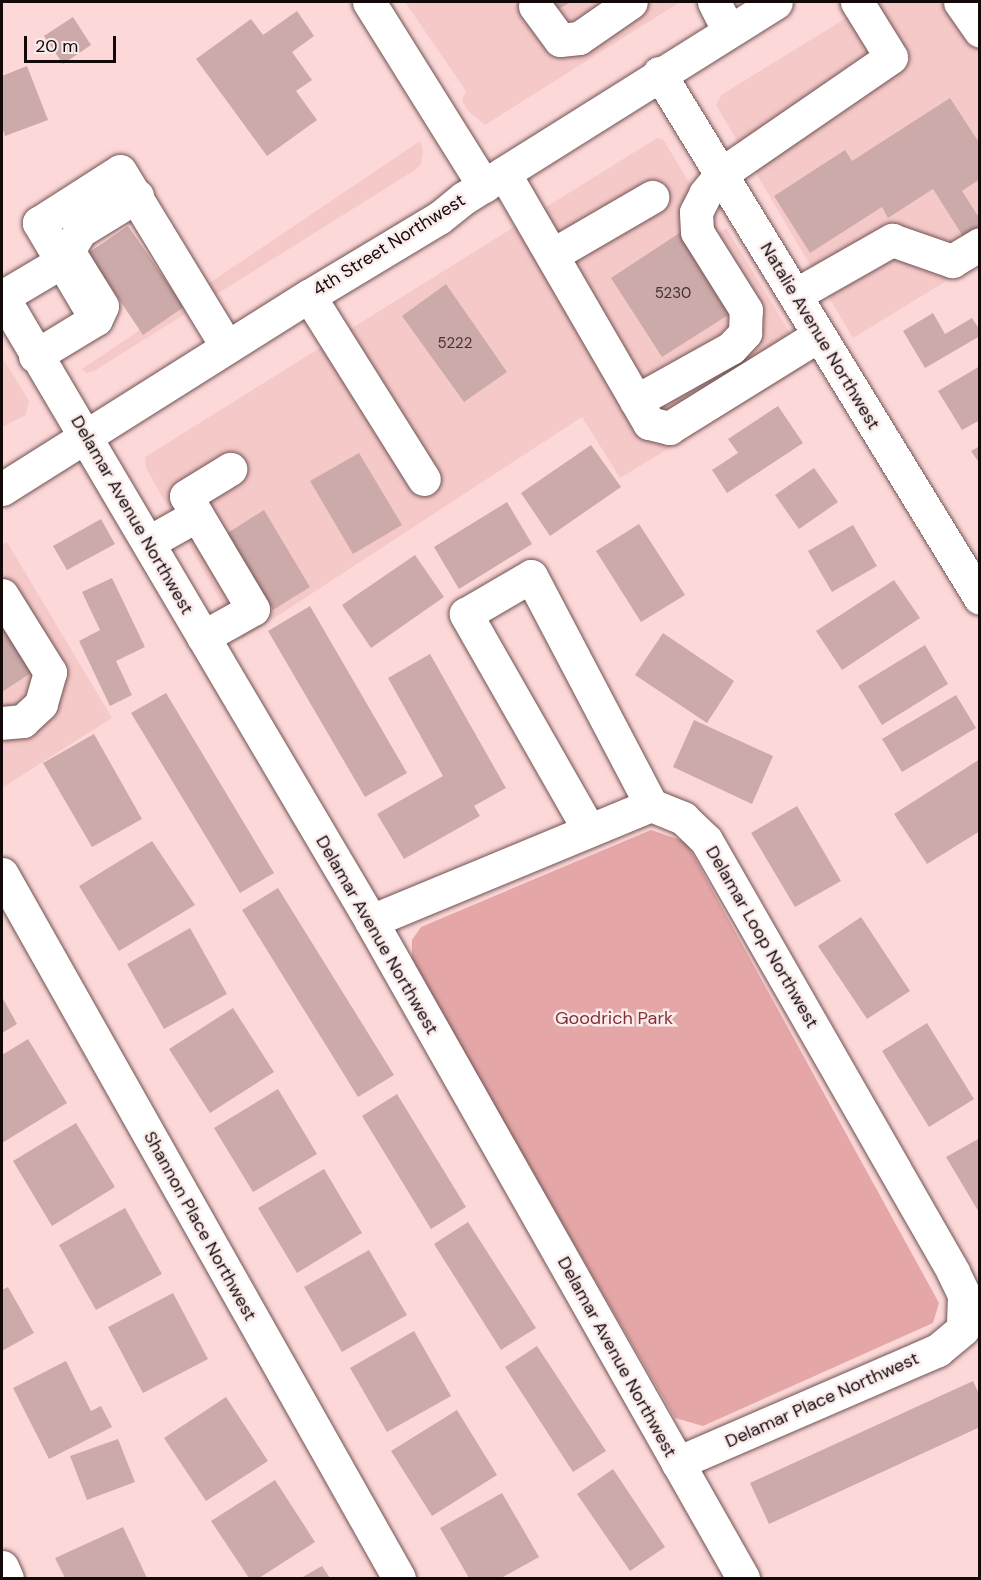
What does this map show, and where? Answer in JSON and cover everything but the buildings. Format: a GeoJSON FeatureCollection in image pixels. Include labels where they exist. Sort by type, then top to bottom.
{"type":"FeatureCollection","features":[{"type":"Feature","properties":{"kind":"street"},"geometry":{"type":"LineString","coordinates":[[369,2],[494,179],[552,255],[649,423],[669,428],[819,335]]}},
{"type":"Feature","properties":{"kind":"street"},"geometry":{"type":"LineString","coordinates":[[535,6],[560,40],[579,38],[631,2]]}},
{"type":"Feature","properties":{"kind":"street"},"geometry":{"type":"LineString","coordinates":[[714,2],[729,31]]}},
{"type":"Feature","properties":{"kind":"street","name":"4th Street Northwest"},"geometry":{"type":"LineString","coordinates":[[2,489],[309,296],[439,218],[494,179],[659,73],[776,2]]}},
{"type":"Feature","properties":{"kind":"street"},"geometry":{"type":"LineString","coordinates":[[636,401],[731,348],[745,333],[746,310],[697,232],[696,212],[705,194],[721,174],[891,57],[857,2]]}},
{"type":"Feature","properties":{"kind":"street"},"geometry":{"type":"LineString","coordinates":[[960,2],[980,31]]}},
{"type":"Feature","properties":{"kind":"street","name":"Natalie Avenue Northwest"},"geometry":{"type":"LineString","coordinates":[[659,73],[980,598]]}},
{"type":"Feature","properties":{"kind":"street"},"geometry":{"type":"LineString","coordinates":[[96,319],[39,223],[120,171],[227,347]]}},
{"type":"Feature","properties":{"kind":"street"},"geometry":{"type":"LineString","coordinates":[[35,356],[96,319],[102,306],[68,251],[80,231],[137,196]]}},
{"type":"Feature","properties":{"kind":"street"},"geometry":{"type":"LineString","coordinates":[[552,255],[652,198]]}},
{"type":"Feature","properties":{"kind":"street"},"geometry":{"type":"LineString","coordinates":[[795,295],[892,240],[952,261],[980,244]]}},
{"type":"Feature","properties":{"kind":"street"},"geometry":{"type":"LineString","coordinates":[[2,297],[61,262]]}},
{"type":"Feature","properties":{"kind":"street"},"geometry":{"type":"LineString","coordinates":[[309,296],[424,479]]}},
{"type":"Feature","properties":{"kind":"street","name":"Delamar Avenue Northwest"},"geometry":{"type":"LineString","coordinates":[[2,297],[35,356],[63,398],[149,542],[203,638],[371,921],[743,1578]]}},
{"type":"Feature","properties":{"kind":"street"},"geometry":{"type":"LineString","coordinates":[[203,638],[253,609],[186,496],[230,469]]}},
{"type":"Feature","properties":{"kind":"street"},"geometry":{"type":"LineString","coordinates":[[149,542],[197,515]]}},
{"type":"Feature","properties":{"kind":"street"},"geometry":{"type":"LineString","coordinates":[[371,921],[651,805],[531,576],[466,614],[589,830]]}},
{"type":"Feature","properties":{"kind":"street"},"geometry":{"type":"LineString","coordinates":[[2,595],[50,672],[41,704],[23,722],[2,723]]}},
{"type":"Feature","properties":{"kind":"street","name":"Delamar Loop Northwest"},"geometry":{"type":"LineString","coordinates":[[651,805],[683,818],[706,840],[953,1272],[964,1295],[963,1329]]}},
{"type":"Feature","properties":{"kind":"street","name":"Shannon Place Northwest"},"geometry":{"type":"LineString","coordinates":[[2,874],[399,1578]]}},
{"type":"Feature","properties":{"kind":"street","name":"Delamar Place Northwest"},"geometry":{"type":"LineString","coordinates":[[677,1463],[938,1350],[963,1329]]}},
{"type":"Feature","properties":{"kind":"street"},"geometry":{"type":"LineString","coordinates":[[2,1567],[7,1578]]}},
{"type":"Feature","properties":{"kind":"shaded area"},"geometry":{"type":"Polygon","coordinates":[[[405,2],[680,2],[485,125],[467,110],[462,100],[466,91],[405,2]]]}},
{"type":"Feature","properties":{"kind":"shaded area"},"geometry":{"type":"Polygon","coordinates":[[[872,2],[979,2],[979,261],[853,338],[716,105],[721,95],[872,2]]]}},
{"type":"Feature","properties":{"kind":"shaded area"},"geometry":{"type":"Polygon","coordinates":[[[657,138],[663,139],[719,232],[726,228],[809,364],[620,478],[582,417],[242,639],[146,468],[145,457],[657,138]]]}},
{"type":"Feature","properties":{"kind":"shaded area"},"geometry":{"type":"Polygon","coordinates":[[[420,141],[423,150],[421,164],[415,170],[94,371],[87,373],[82,369],[420,141]]]}},
{"type":"Feature","properties":{"kind":"shaded area"},"geometry":{"type":"Polygon","coordinates":[[[2,357],[29,401],[26,415],[2,427],[2,357]]]}},
{"type":"Feature","properties":{"kind":"shaded area"},"geometry":{"type":"Polygon","coordinates":[[[7,542],[112,718],[2,788],[2,545],[7,542]]]}},
{"type":"Feature","properties":{"kind":"green space","name":"Goodrich Park"},"geometry":{"type":"Polygon","coordinates":[[[651,830],[686,842],[939,1303],[933,1323],[703,1426],[675,1418],[412,964],[412,940],[421,927],[651,830]]]}}]}
